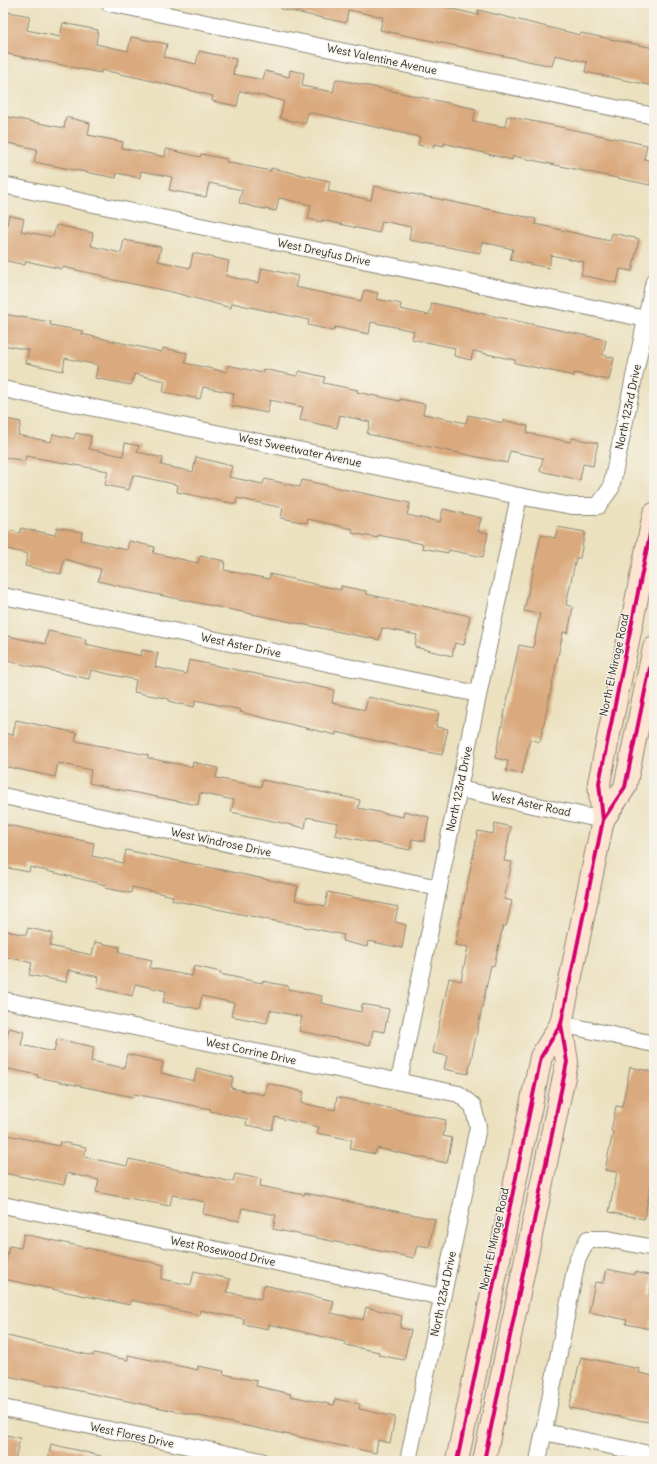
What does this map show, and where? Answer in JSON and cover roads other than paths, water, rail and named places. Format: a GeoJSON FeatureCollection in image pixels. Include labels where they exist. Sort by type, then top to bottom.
{"type":"FeatureCollection","features":[{"type":"Feature","properties":{"kind":"main road","name":"North El Mirage Road"},"geometry":{"type":"LineString","coordinates":[[457,1461],[541,1057],[561,1024],[603,820],[598,783],[654,514]]}},
{"type":"Feature","properties":{"kind":"main road","name":"North El Mirage Road"},"geometry":{"type":"LineString","coordinates":[[603,820],[625,787],[654,648]]}},
{"type":"Feature","properties":{"kind":"main road","name":"North El Mirage Road"},"geometry":{"type":"LineString","coordinates":[[484,1461],[567,1062],[561,1024]]}},
{"type":"Feature","properties":{"kind":"street","name":"West Valentine Avenue"},"geometry":{"type":"LineString","coordinates":[[109,3],[654,116]]}},
{"type":"Feature","properties":{"kind":"street","name":"West Dreyfus Drive"},"geometry":{"type":"LineString","coordinates":[[3,185],[646,319]]}},
{"type":"Feature","properties":{"kind":"street","name":"North 123rd Drive"},"geometry":{"type":"LineString","coordinates":[[598,506],[610,488],[654,282]]}},
{"type":"Feature","properties":{"kind":"street","name":"West Sweetwater Avenue"},"geometry":{"type":"LineString","coordinates":[[3,388],[519,496],[572,506],[598,506]]}},
{"type":"Feature","properties":{"kind":"street","name":"North 123rd Drive"},"geometry":{"type":"LineString","coordinates":[[399,1082],[519,496]]}},
{"type":"Feature","properties":{"kind":"street","name":"West Aster Drive"},"geometry":{"type":"LineString","coordinates":[[3,596],[478,694]]}},
{"type":"Feature","properties":{"kind":"street","name":"West Aster Road"},"geometry":{"type":"LineString","coordinates":[[460,789],[603,820]]}},
{"type":"Feature","properties":{"kind":"street","name":"West Windrose Drive"},"geometry":{"type":"LineString","coordinates":[[3,796],[439,888]]}},
{"type":"Feature","properties":{"kind":"street","name":"West Corrine Drive"},"geometry":{"type":"LineString","coordinates":[[3,1000],[459,1094],[473,1106],[478,1127]]}},
{"type":"Feature","properties":{"kind":"street"},"geometry":{"type":"LineString","coordinates":[[561,1024],[654,1044]]}},
{"type":"Feature","properties":{"kind":"street","name":"North 123rd Drive"},"geometry":{"type":"LineString","coordinates":[[408,1461],[478,1127]]}},
{"type":"Feature","properties":{"kind":"street","name":"West Rosewood Drive"},"geometry":{"type":"LineString","coordinates":[[3,1205],[442,1297]]}},
{"type":"Feature","properties":{"kind":"street"},"geometry":{"type":"LineString","coordinates":[[538,1461],[577,1260],[588,1239],[608,1239],[654,1248]]}},
{"type":"Feature","properties":{"kind":"street","name":"West Flores Drive"},"geometry":{"type":"LineString","coordinates":[[3,1408],[261,1461]]}},
{"type":"Feature","properties":{"kind":"street"},"geometry":{"type":"LineString","coordinates":[[544,1432],[654,1455]]}}]}
